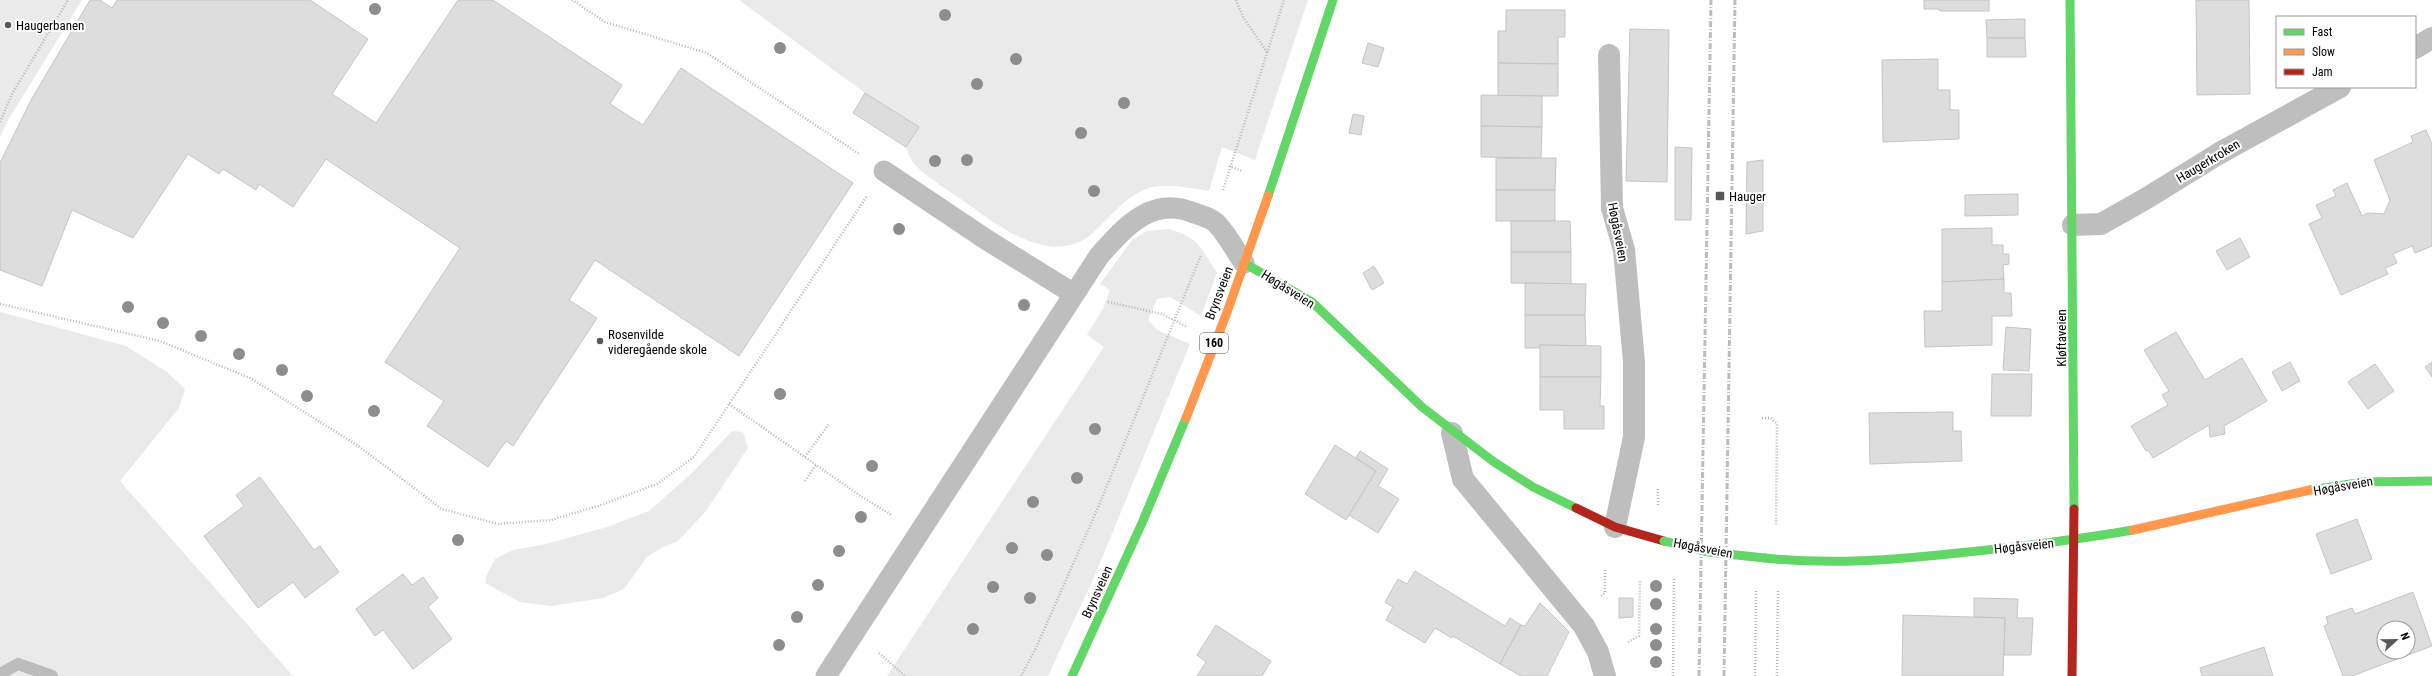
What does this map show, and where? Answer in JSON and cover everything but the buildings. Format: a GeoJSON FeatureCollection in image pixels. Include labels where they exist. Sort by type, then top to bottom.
{"type":"FeatureCollection","features":[{"type":"Feature","properties":{"kind":"street","name":"Brynsveien"},"geometry":{"type":"LineString","coordinates":[[1072,676],[1158,485],[1244,263],[1333,0]]}},
{"type":"Feature","properties":{"kind":"street","name":"Kløftaveien"},"geometry":{"type":"LineString","coordinates":[[2070,0],[2073,225],[2072,676]]}},
{"type":"Feature","properties":{"kind":"street"},"geometry":{"type":"LineString","coordinates":[[2416,47],[2432,38]]}},
{"type":"Feature","properties":{"kind":"street","name":"Høgåsveien"},"geometry":{"type":"LineString","coordinates":[[1609,55],[1612,208],[1624,250],[1634,362],[1634,437],[1615,527]]}},
{"type":"Feature","properties":{"kind":"street","name":"Haugerkroken"},"geometry":{"type":"LineString","coordinates":[[2073,225],[2101,224],[2147,198],[2218,154],[2338,88]]}},
{"type":"Feature","properties":{"kind":"street","name":"Høgåsveien"},"geometry":{"type":"LineString","coordinates":[[1244,263],[1312,302],[1390,378],[1452,432],[1533,487],[1615,527],[1708,552],[1811,563],[1885,561],[2073,540],[2162,524],[2342,485],[2376,480],[2432,481]]}},
{"type":"Feature","properties":{"kind":"street"},"geometry":{"type":"LineString","coordinates":[[1452,432],[1463,479],[1584,626],[1598,652],[1605,676]]}},
{"type":"Feature","properties":{"kind":"lane"},"geometry":{"type":"LineString","coordinates":[[884,171],[987,240],[1074,294]]}},
{"type":"Feature","properties":{"kind":"lane"},"geometry":{"type":"LineString","coordinates":[[826,676],[1099,256],[1126,226],[1150,212],[1166,206],[1181,207],[1215,222],[1244,263]]}},
{"type":"Feature","properties":{"kind":"path"},"geometry":{"type":"LineString","coordinates":[[0,122],[12,94],[68,0]]}},
{"type":"Feature","properties":{"kind":"path"},"geometry":{"type":"LineString","coordinates":[[0,304],[160,341],[250,378],[357,445],[442,509],[498,524],[551,520],[598,506],[657,484],[694,457],[884,171],[707,53],[605,22],[572,0]]}},
{"type":"Feature","properties":{"kind":"path"},"geometry":{"type":"LineString","coordinates":[[1236,0],[1243,17],[1266,52]]}},
{"type":"Feature","properties":{"kind":"path"},"geometry":{"type":"LineString","coordinates":[[1021,676],[1036,648],[1096,510],[1215,222],[1229,166],[1284,0]]}},
{"type":"Feature","properties":{"kind":"path"},"geometry":{"type":"LineString","coordinates":[[1229,166],[1243,172]]}},
{"type":"Feature","properties":{"kind":"path"},"geometry":{"type":"LineString","coordinates":[[1074,294],[1162,314],[1191,329]]}},
{"type":"Feature","properties":{"kind":"path"},"geometry":{"type":"LineString","coordinates":[[729,404],[862,497],[920,531]]}},
{"type":"Feature","properties":{"kind":"path"},"geometry":{"type":"LineString","coordinates":[[1762,418],[1771,418],[1777,424],[1776,514]]}},
{"type":"Feature","properties":{"kind":"path"},"geometry":{"type":"LineString","coordinates":[[806,457],[829,424]]}},
{"type":"Feature","properties":{"kind":"path"},"geometry":{"type":"LineString","coordinates":[[804,481],[816,465]]}},
{"type":"Feature","properties":{"kind":"path"},"geometry":{"type":"LineString","coordinates":[[1658,489],[1658,508]]}},
{"type":"Feature","properties":{"kind":"path"},"geometry":{"type":"LineString","coordinates":[[1777,560],[1777,676]]}},
{"type":"Feature","properties":{"kind":"path"},"geometry":{"type":"LineString","coordinates":[[1673,676],[1674,568]]}},
{"type":"Feature","properties":{"kind":"path"},"geometry":{"type":"LineString","coordinates":[[1599,598],[1605,593],[1605,570]]}},
{"type":"Feature","properties":{"kind":"path"},"geometry":{"type":"LineString","coordinates":[[1622,645],[1639,636],[1640,581]]}},
{"type":"Feature","properties":{"kind":"path"},"geometry":{"type":"LineString","coordinates":[[1756,590],[1756,676]]}},
{"type":"Feature","properties":{"kind":"shaded area"},"geometry":{"type":"Polygon","coordinates":[[[0,0],[82,0],[7,122],[0,138],[0,0]]]}},
{"type":"Feature","properties":{"kind":"shaded area"},"geometry":{"type":"Polygon","coordinates":[[[739,0],[1308,0],[1255,160],[1222,147],[1209,191],[1169,186],[1146,189],[1131,197],[1094,232],[1078,242],[1062,246],[1045,245],[1027,240],[1010,232],[929,177],[912,161],[906,147],[919,127],[865,93],[739,0]]]}},
{"type":"Feature","properties":{"kind":"shaded area"},"geometry":{"type":"Polygon","coordinates":[[[1168,229],[1179,232],[1193,240],[1202,250],[1217,273],[1201,316],[1170,297],[1157,299],[1148,320],[1157,330],[1190,344],[1095,575],[1048,676],[887,676],[1104,347],[1087,335],[1103,309],[1110,290],[1100,284],[1132,240],[1147,231],[1168,229]]]}},
{"type":"Feature","properties":{"kind":"shaded area"},"geometry":{"type":"Polygon","coordinates":[[[0,312],[126,346],[167,372],[185,389],[179,408],[120,481],[293,676],[0,676],[0,312]]]}},
{"type":"Feature","properties":{"kind":"shaded area"},"geometry":{"type":"Polygon","coordinates":[[[732,431],[743,432],[748,448],[706,511],[678,541],[663,547],[647,557],[624,589],[603,598],[551,606],[520,602],[485,583],[486,577],[495,559],[513,550],[546,544],[607,527],[649,511],[694,471],[732,431]]]}},
{"type":"Feature","properties":{"kind":"waterway"},"geometry":{"type":"LineString","coordinates":[[0,674],[18,664],[52,676]]}},
{"type":"Feature","properties":{"kind":"railway"},"geometry":{"type":"LineString","coordinates":[[1699,676],[1711,0]]}},
{"type":"Feature","properties":{"kind":"railway"},"geometry":{"type":"LineString","coordinates":[[1724,676],[1735,0]]}},
{"type":"Feature","properties":{"kind":"traffic: fast"},"geometry":{"type":"LineString","coordinates":[[1268,196],[1333,0]]}},
{"type":"Feature","properties":{"kind":"traffic: fast"},"geometry":{"type":"LineString","coordinates":[[2070,0],[2074,509]]}},
{"type":"Feature","properties":{"kind":"traffic: fast"},"geometry":{"type":"LineString","coordinates":[[1244,263],[1312,302],[1422,407],[1494,462],[1533,487],[1576,508]]}},
{"type":"Feature","properties":{"kind":"traffic: fast"},"geometry":{"type":"LineString","coordinates":[[1072,676],[1142,523],[1186,418]]}},
{"type":"Feature","properties":{"kind":"traffic: fast"},"geometry":{"type":"LineString","coordinates":[[2310,490],[2364,482],[2432,481]]}},
{"type":"Feature","properties":{"kind":"traffic: fast"},"geometry":{"type":"LineString","coordinates":[[1765,558],[1814,561],[1862,561],[1910,558],[2024,546],[2133,530]]}},
{"type":"Feature","properties":{"kind":"traffic: fast"},"geometry":{"type":"LineString","coordinates":[[1664,541],[1708,552],[1765,558]]}},
{"type":"Feature","properties":{"kind":"traffic: slow"},"geometry":{"type":"LineString","coordinates":[[1186,418],[1226,315],[1268,196]]}},
{"type":"Feature","properties":{"kind":"traffic: slow"},"geometry":{"type":"LineString","coordinates":[[2133,530],[2310,490]]}},
{"type":"Feature","properties":{"kind":"traffic: jam"},"geometry":{"type":"LineString","coordinates":[[1576,508],[1615,527],[1664,541]]}},
{"type":"Feature","properties":{"kind":"traffic: jam"},"geometry":{"type":"LineString","coordinates":[[2072,676],[2074,509]]}},
{"type":"Feature","properties":{"kind":"place","name":"Haugerbanen"},"geometry":{"type":"Point","coordinates":[8,25]}},
{"type":"Feature","properties":{"kind":"place","name":"Hauger"},"geometry":{"type":"Point","coordinates":[1720,196]}},
{"type":"Feature","properties":{"kind":"place","name":"Rosenvilde videregående skole"},"geometry":{"type":"Point","coordinates":[600,341]}}]}
